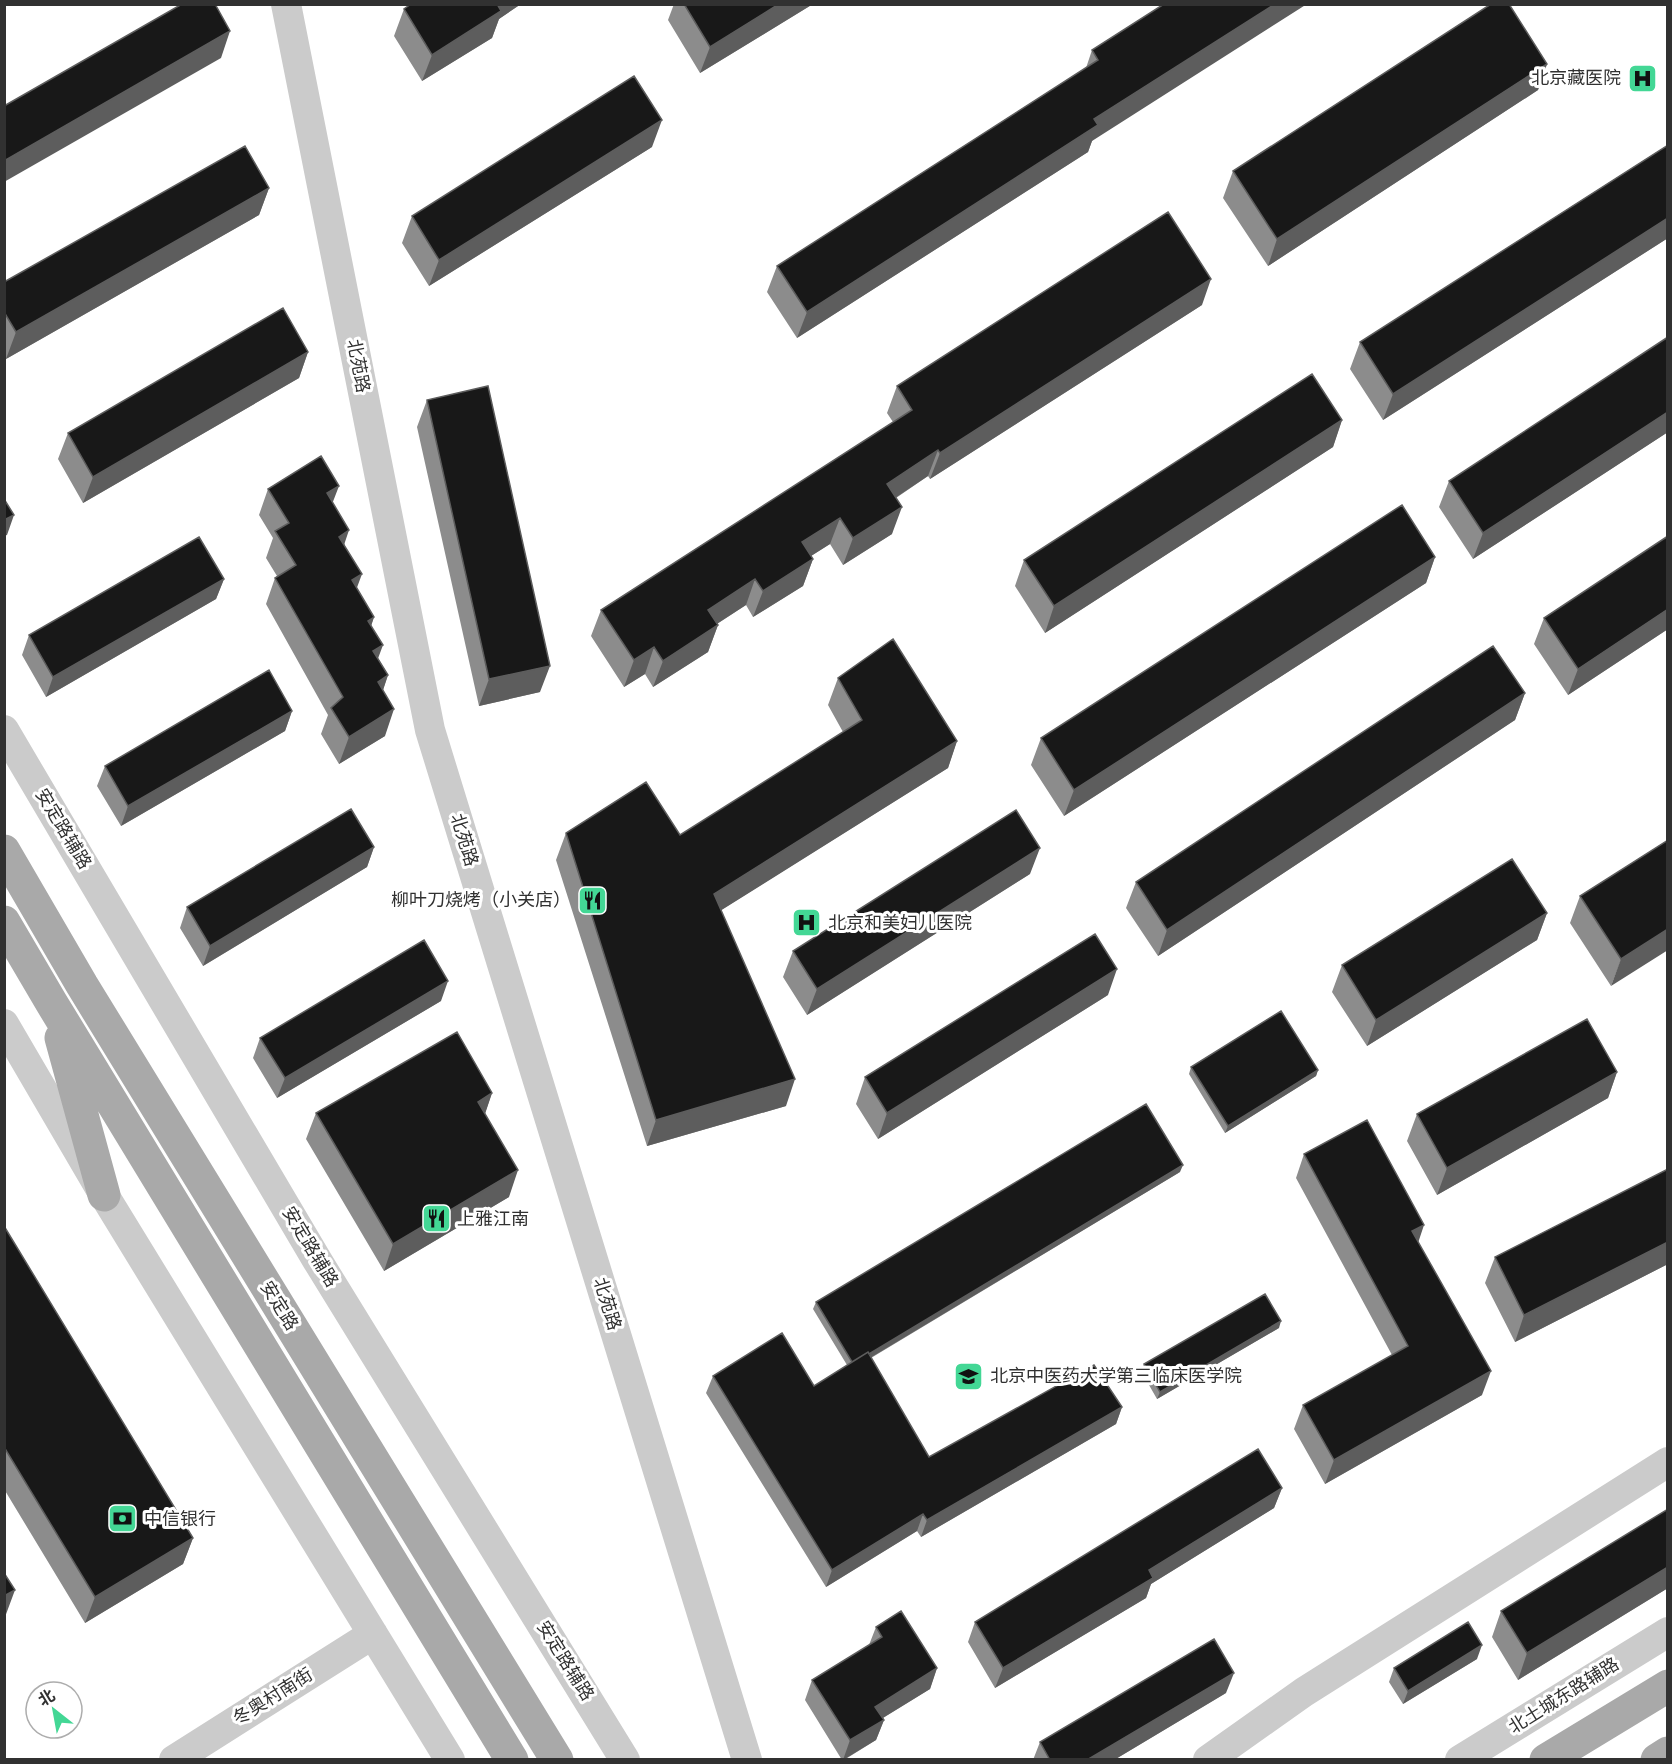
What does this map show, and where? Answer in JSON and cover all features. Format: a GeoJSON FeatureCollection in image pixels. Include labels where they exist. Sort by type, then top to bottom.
{"type":"FeatureCollection","features":[{"type":"Feature","properties":{"kind":"main road","name":"安定路"},"geometry":{"type":"LineString","coordinates":[[4,851],[82,985],[557,1760]]}},
{"type":"Feature","properties":{"kind":"main road","name":"安定路"},"geometry":{"type":"LineString","coordinates":[[4,922],[512,1760]]}},
{"type":"Feature","properties":{"kind":"main road"},"geometry":{"type":"LineString","coordinates":[[51,1002],[104,1196]]}},
{"type":"Feature","properties":{"kind":"main road"},"geometry":{"type":"LineString","coordinates":[[1546,1760],[1668,1686]]}},
{"type":"Feature","properties":{"kind":"main road"},"geometry":{"type":"LineString","coordinates":[[1657,1760],[1668,1753]]}},
{"type":"Feature","properties":{"kind":"street","name":"北苑路"},"geometry":{"type":"LineString","coordinates":[[286,4],[430,730],[747,1760]]}},
{"type":"Feature","properties":{"kind":"street","name":"安定路辅路"},"geometry":{"type":"LineString","coordinates":[[4,730],[317,1260],[625,1760]]}},
{"type":"Feature","properties":{"kind":"street"},"geometry":{"type":"LineString","coordinates":[[4,1024],[104,1196],[450,1760]]}},
{"type":"Feature","properties":{"kind":"street"},"geometry":{"type":"LineString","coordinates":[[1209,1760],[1304,1692],[1668,1462]]}},
{"type":"Feature","properties":{"kind":"street","name":"北土城东路辅路"},"geometry":{"type":"LineString","coordinates":[[1460,1760],[1668,1632]]}},
{"type":"Feature","properties":{"kind":"street","name":"冬奥村南街"},"geometry":{"type":"LineString","coordinates":[[174,1760],[373,1634]]}},
{"type":"Feature","properties":{"kind":"building"},"geometry":{"type":"Polygon","coordinates":[[[182,4],[215,4],[230,31],[4,161],[4,106],[182,4]]]}},
{"type":"Feature","properties":{"kind":"building"},"geometry":{"type":"Polygon","coordinates":[[[411,4],[497,4],[501,11],[432,55],[404,9],[411,4]]]}},
{"type":"Feature","properties":{"kind":"building"},"geometry":{"type":"Polygon","coordinates":[[[684,4],[779,4],[710,47],[684,4]]]}},
{"type":"Feature","properties":{"kind":"building"},"geometry":{"type":"Polygon","coordinates":[[[1164,4],[1275,4],[1094,119],[1098,125],[807,312],[777,266],[1098,60],[1092,50],[1164,4]]]}},
{"type":"Feature","properties":{"kind":"building"},"geometry":{"type":"Polygon","coordinates":[[[1491,4],[1509,4],[1547,64],[1277,239],[1233,171],[1491,4]]]}},
{"type":"Feature","properties":{"kind":"building"},"geometry":{"type":"Polygon","coordinates":[[[634,76],[662,120],[439,260],[412,216],[634,76]]]}},
{"type":"Feature","properties":{"kind":"building"},"geometry":{"type":"Polygon","coordinates":[[[1668,145],[1668,218],[1393,394],[1360,342],[1668,145]]]}},
{"type":"Feature","properties":{"kind":"building"},"geometry":{"type":"Polygon","coordinates":[[[245,146],[269,188],[16,332],[4,312],[4,282],[245,146]]]}},
{"type":"Feature","properties":{"kind":"building"},"geometry":{"type":"Polygon","coordinates":[[[1168,212],[1211,279],[940,453],[938,450],[887,484],[902,507],[853,538],[840,518],[802,542],[813,559],[763,591],[755,579],[708,610],[718,625],[663,661],[654,647],[634,660],[601,610],[912,410],[897,386],[1168,212]]]}},
{"type":"Feature","properties":{"kind":"building"},"geometry":{"type":"Polygon","coordinates":[[[283,308],[308,352],[93,477],[68,433],[283,308]]]}},
{"type":"Feature","properties":{"kind":"building"},"geometry":{"type":"Polygon","coordinates":[[[1668,337],[1668,412],[1483,533],[1449,481],[1668,337]]]}},
{"type":"Feature","properties":{"kind":"building"},"geometry":{"type":"Polygon","coordinates":[[[1312,374],[1342,420],[1054,606],[1024,560],[1312,374]]]}},
{"type":"Feature","properties":{"kind":"building"},"geometry":{"type":"Polygon","coordinates":[[[488,386],[550,666],[489,679],[427,400],[488,386]]]}},
{"type":"Feature","properties":{"kind":"building"},"geometry":{"type":"Polygon","coordinates":[[[321,456],[339,486],[327,493],[349,530],[339,537],[362,574],[352,580],[374,617],[368,621],[383,645],[373,651],[388,675],[378,682],[394,709],[349,737],[331,708],[343,697],[275,578],[296,565],[275,531],[289,523],[268,489],[321,456]]]}},
{"type":"Feature","properties":{"kind":"building"},"geometry":{"type":"Polygon","coordinates":[[[4,499],[14,515],[4,520],[4,499]]]}},
{"type":"Feature","properties":{"kind":"building"},"geometry":{"type":"Polygon","coordinates":[[[1402,505],[1435,557],[1074,790],[1041,738],[1402,505]]]}},
{"type":"Feature","properties":{"kind":"building"},"geometry":{"type":"Polygon","coordinates":[[[1668,536],[1668,609],[1578,669],[1544,618],[1668,536]]]}},
{"type":"Feature","properties":{"kind":"building"},"geometry":{"type":"Polygon","coordinates":[[[199,537],[224,579],[53,677],[29,635],[199,537]]]}},
{"type":"Feature","properties":{"kind":"building"},"geometry":{"type":"Polygon","coordinates":[[[893,639],[957,741],[714,894],[795,1079],[656,1120],[566,833],[646,782],[680,835],[862,720],[838,678],[893,639]]]}},
{"type":"Feature","properties":{"kind":"building"},"geometry":{"type":"Polygon","coordinates":[[[1493,646],[1525,693],[1167,930],[1136,882],[1493,646]]]}},
{"type":"Feature","properties":{"kind":"building"},"geometry":{"type":"Polygon","coordinates":[[[269,670],[292,711],[128,806],[105,766],[269,670]]]}},
{"type":"Feature","properties":{"kind":"building"},"geometry":{"type":"Polygon","coordinates":[[[351,809],[374,847],[210,946],[187,907],[351,809]]]}},
{"type":"Feature","properties":{"kind":"building"},"geometry":{"type":"Polygon","coordinates":[[[1016,810],[1040,848],[817,989],[793,951],[1016,810]]]}},
{"type":"Feature","properties":{"kind":"building"},"geometry":{"type":"Polygon","coordinates":[[[1668,840],[1668,929],[1621,959],[1580,896],[1668,840]]]}},
{"type":"Feature","properties":{"kind":"building"},"geometry":{"type":"Polygon","coordinates":[[[1512,859],[1547,913],[1376,1020],[1342,965],[1512,859]]]}},
{"type":"Feature","properties":{"kind":"building"},"geometry":{"type":"Polygon","coordinates":[[[1095,934],[1117,969],[887,1113],[865,1077],[1095,934]]]}},
{"type":"Feature","properties":{"kind":"building"},"geometry":{"type":"Polygon","coordinates":[[[424,940],[448,981],[285,1078],[260,1038],[424,940]]]}},
{"type":"Feature","properties":{"kind":"building"},"geometry":{"type":"Polygon","coordinates":[[[1281,1011],[1318,1070],[1228,1126],[1191,1067],[1281,1011]]]}},
{"type":"Feature","properties":{"kind":"building"},"geometry":{"type":"Polygon","coordinates":[[[1587,1019],[1617,1072],[1447,1168],[1417,1114],[1587,1019]]]}},
{"type":"Feature","properties":{"kind":"building"},"geometry":{"type":"Polygon","coordinates":[[[457,1032],[492,1093],[478,1102],[518,1170],[393,1244],[316,1113],[457,1032]]]}},
{"type":"Feature","properties":{"kind":"building"},"geometry":{"type":"Polygon","coordinates":[[[1146,1104],[1183,1165],[869,1354],[868,1352],[852,1362],[816,1302],[1146,1104]]]}},
{"type":"Feature","properties":{"kind":"building"},"geometry":{"type":"Polygon","coordinates":[[[1367,1120],[1424,1225],[1412,1231],[1491,1371],[1334,1460],[1303,1405],[1408,1346],[1304,1154],[1367,1120]]]}},
{"type":"Feature","properties":{"kind":"building"},"geometry":{"type":"Polygon","coordinates":[[[1668,1169],[1668,1242],[1524,1315],[1495,1257],[1668,1169]]]}},
{"type":"Feature","properties":{"kind":"building"},"geometry":{"type":"Polygon","coordinates":[[[4,1226],[193,1538],[95,1597],[4,1447],[4,1226]]]}},
{"type":"Feature","properties":{"kind":"building"},"geometry":{"type":"Polygon","coordinates":[[[1265,1294],[1281,1321],[1160,1392],[1144,1364],[1265,1294]]]}},
{"type":"Feature","properties":{"kind":"building"},"geometry":{"type":"Polygon","coordinates":[[[782,1333],[814,1386],[868,1352],[929,1457],[1094,1365],[1122,1407],[927,1520],[923,1514],[832,1570],[713,1376],[782,1333]]]}},
{"type":"Feature","properties":{"kind":"building"},"geometry":{"type":"Polygon","coordinates":[[[1258,1449],[1282,1488],[1149,1570],[1153,1578],[1003,1668],[975,1622],[1258,1449]]]}},
{"type":"Feature","properties":{"kind":"building"},"geometry":{"type":"Polygon","coordinates":[[[1668,1509],[1668,1567],[1527,1653],[1501,1611],[1668,1509]]]}},
{"type":"Feature","properties":{"kind":"building"},"geometry":{"type":"Polygon","coordinates":[[[4,1573],[15,1590],[4,1596],[4,1573]]]}},
{"type":"Feature","properties":{"kind":"building"},"geometry":{"type":"Polygon","coordinates":[[[901,1611],[937,1668],[875,1707],[884,1720],[850,1740],[812,1680],[882,1637],[876,1627],[901,1611]]]}},
{"type":"Feature","properties":{"kind":"building"},"geometry":{"type":"Polygon","coordinates":[[[1468,1622],[1482,1645],[1408,1691],[1394,1668],[1468,1622]]]}},
{"type":"Feature","properties":{"kind":"building"},"geometry":{"type":"Polygon","coordinates":[[[1214,1639],[1234,1673],[1087,1760],[1050,1760],[1040,1742],[1214,1639]]]}},
{"type":"Feature","properties":{"kind":"place","name":"北京藏医院"},"geometry":{"type":"Point","coordinates":[1642,78]}},
{"type":"Feature","properties":{"kind":"place","name":"柳叶刀烧烤（小关店）"},"geometry":{"type":"Point","coordinates":[592,900]}},
{"type":"Feature","properties":{"kind":"place","name":"北京和美妇儿医院"},"geometry":{"type":"Point","coordinates":[807,923]}},
{"type":"Feature","properties":{"kind":"place","name":"上雅江南"},"geometry":{"type":"Point","coordinates":[436,1219]}},
{"type":"Feature","properties":{"kind":"place","name":"北京中医药大学第三临床医学院"},"geometry":{"type":"Point","coordinates":[969,1376]}},
{"type":"Feature","properties":{"kind":"place","name":"中信银行"},"geometry":{"type":"Point","coordinates":[123,1519]}}]}
